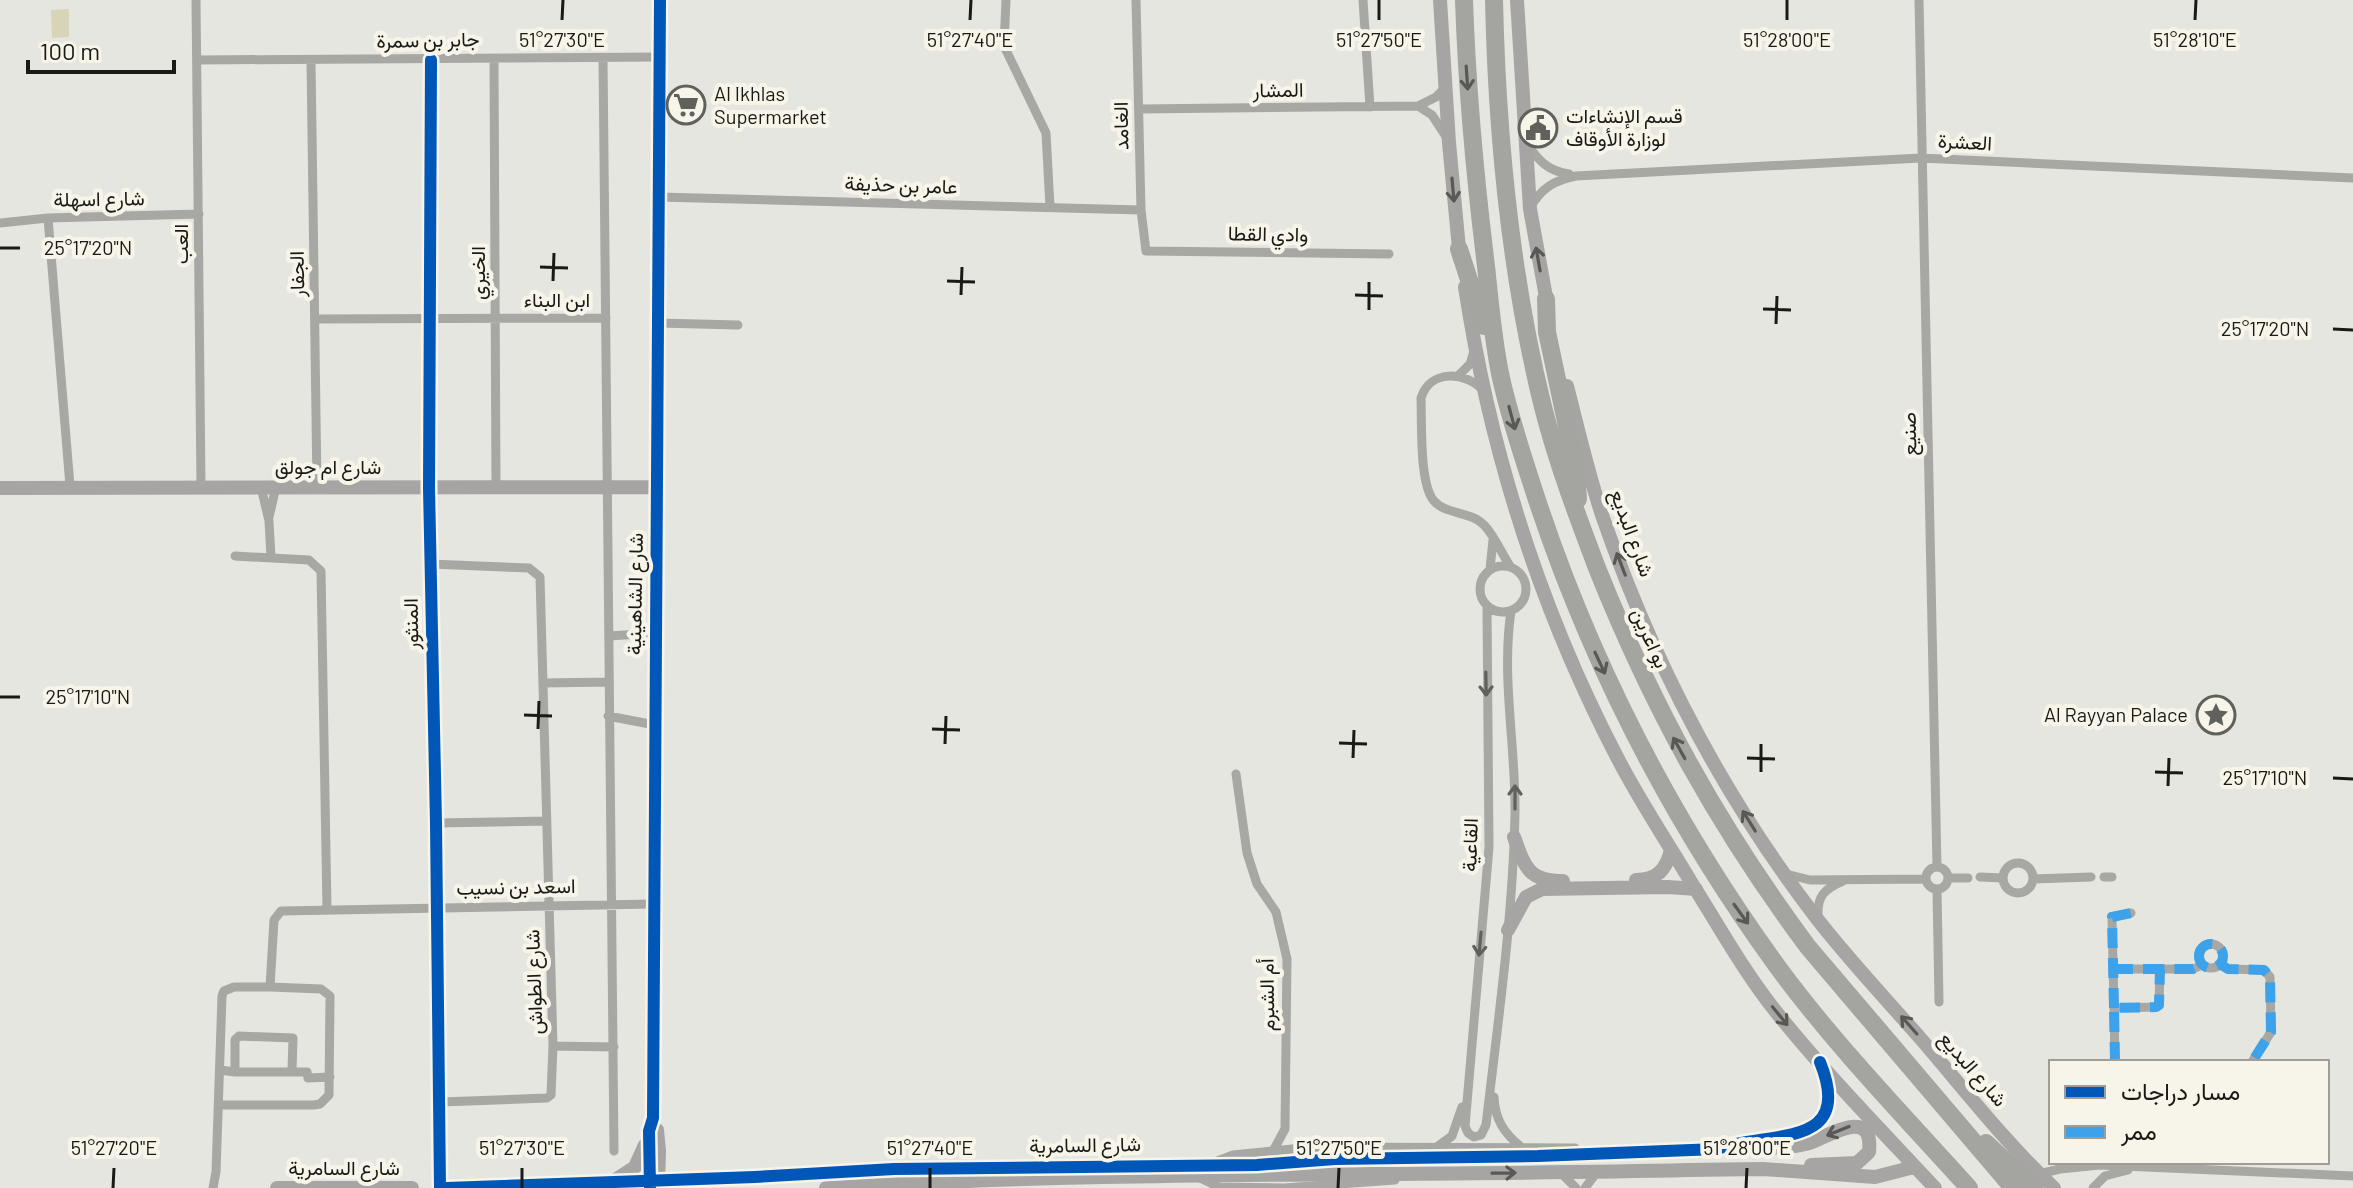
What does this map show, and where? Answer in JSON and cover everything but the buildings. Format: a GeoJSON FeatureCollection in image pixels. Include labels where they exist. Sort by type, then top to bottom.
{"type":"FeatureCollection","features":[{"type":"Feature","properties":{"kind":"highway"},"geometry":{"type":"LineString","coordinates":[[1464,0],[1476,197],[1501,379]]}},
{"type":"Feature","properties":{"kind":"highway","name":"بو اعرين"},"geometry":{"type":"LineString","coordinates":[[1494,0],[1500,136],[1514,260],[1543,406],[1577,514],[1638,668],[1705,793],[1759,879],[1808,947],[2013,1188]]}},
{"type":"Feature","properties":{"kind":"highway"},"geometry":{"type":"LineString","coordinates":[[1459,249],[1527,470],[1568,590],[1603,671],[1680,817],[1726,893],[1777,966],[1830,1032],[1969,1188]]}},
{"type":"Feature","properties":{"kind":"highway"},"geometry":{"type":"LineString","coordinates":[[1546,299],[1547,332],[1576,469],[1577,514]]}},
{"type":"Feature","properties":{"kind":"highway"},"geometry":{"type":"LineString","coordinates":[[1956,1122],[2037,1181]]}},
{"type":"Feature","properties":{"kind":"highway"},"geometry":{"type":"LineString","coordinates":[[1939,1155],[1955,1188]]}},
{"type":"Feature","properties":{"kind":"street","name":"العب"},"geometry":{"type":"LineString","coordinates":[[196,0],[201,487]]}},
{"type":"Feature","properties":{"kind":"street","name":"شارع الشاهينية"},"geometry":{"type":"LineString","coordinates":[[654,1183],[649,1138],[653,1118],[660,0]]}},
{"type":"Feature","properties":{"kind":"street"},"geometry":{"type":"LineString","coordinates":[[1006,0],[1004,46],[1046,133],[1050,207]]}},
{"type":"Feature","properties":{"kind":"street","name":"الغامد"},"geometry":{"type":"LineString","coordinates":[[1136,0],[1141,210],[1146,251]]}},
{"type":"Feature","properties":{"kind":"street"},"geometry":{"type":"LineString","coordinates":[[1363,0],[1370,107]]}},
{"type":"Feature","properties":{"kind":"street"},"geometry":{"type":"LineString","coordinates":[[1440,0],[1459,249],[1474,350],[1507,486],[1538,578],[1576,674],[1617,757],[1745,970],[1778,1014],[1935,1188]]}},
{"type":"Feature","properties":{"kind":"street","name":"شارع البديع"},"geometry":{"type":"LineString","coordinates":[[1517,0],[1530,209],[1546,299],[1602,513],[1672,687],[1711,759],[1818,920],[2037,1181],[2054,1188]]}},
{"type":"Feature","properties":{"kind":"street","name":"صنيع"},"geometry":{"type":"LineString","coordinates":[[1919,0],[1937,867]]}},
{"type":"Feature","properties":{"kind":"street","name":"جابر بن سمرة"},"geometry":{"type":"LineString","coordinates":[[197,60],[660,57]]}},
{"type":"Feature","properties":{"kind":"street","name":"شارع الشاهينية"},"geometry":{"type":"LineString","coordinates":[[603,58],[614,1151]]}},
{"type":"Feature","properties":{"kind":"street","name":"الخيري"},"geometry":{"type":"LineString","coordinates":[[494,59],[496,487]]}},
{"type":"Feature","properties":{"kind":"street","name":"المنثور"},"geometry":{"type":"LineString","coordinates":[[431,60],[429,488],[440,1188]]}},
{"type":"Feature","properties":{"kind":"street","name":"الجفار"},"geometry":{"type":"LineString","coordinates":[[311,61],[317,487]]}},
{"type":"Feature","properties":{"kind":"street"},"geometry":{"type":"LineString","coordinates":[[1418,106],[1436,97],[1445,88]]}},
{"type":"Feature","properties":{"kind":"street"},"geometry":{"type":"LineString","coordinates":[[1418,106],[1432,115],[1449,143]]}},
{"type":"Feature","properties":{"kind":"street","name":"المشار"},"geometry":{"type":"LineString","coordinates":[[1139,109],[1418,106]]}},
{"type":"Feature","properties":{"kind":"street","name":"العشرة"},"geometry":{"type":"LineString","coordinates":[[1524,139],[1540,163],[1557,172],[1576,176]]}},
{"type":"Feature","properties":{"kind":"street","name":"العشرة"},"geometry":{"type":"LineString","coordinates":[[1530,209],[1543,189],[1558,180],[1576,176],[1921,158],[2353,178]]}},
{"type":"Feature","properties":{"kind":"street","name":"عامر بن حذيفة"},"geometry":{"type":"LineString","coordinates":[[659,197],[1141,210]]}},
{"type":"Feature","properties":{"kind":"street","name":"شارع اسهلة"},"geometry":{"type":"LineString","coordinates":[[0,223],[48,218],[199,214]]}},
{"type":"Feature","properties":{"kind":"street"},"geometry":{"type":"LineString","coordinates":[[48,218],[70,486]]}},
{"type":"Feature","properties":{"kind":"street","name":"وادي القطا"},"geometry":{"type":"LineString","coordinates":[[1146,251],[1389,254]]}},
{"type":"Feature","properties":{"kind":"street","name":"ابن البناء"},"geometry":{"type":"LineString","coordinates":[[316,319],[606,318]]}},
{"type":"Feature","properties":{"kind":"street"},"geometry":{"type":"LineString","coordinates":[[658,323],[738,325]]}},
{"type":"Feature","properties":{"kind":"street"},"geometry":{"type":"LineString","coordinates":[[1474,350],[1470,364],[1459,375],[1434,380],[1424,389],[1421,398],[1427,485],[1438,505],[1473,517],[1484,525],[1510,566],[1525,579],[1525,598],[1511,611],[1503,613],[1487,607],[1479,587],[1490,569],[1510,566]]}},
{"type":"Feature","properties":{"kind":"street"},"geometry":{"type":"LineString","coordinates":[[1459,375],[1476,383],[1484,391]]}},
{"type":"Feature","properties":{"kind":"street"},"geometry":{"type":"LineString","coordinates":[[268,487],[271,557]]}},
{"type":"Feature","properties":{"kind":"street","name":"شارع ام جولق"},"geometry":{"type":"LineString","coordinates":[[0,488],[656,487]]}},
{"type":"Feature","properties":{"kind":"street"},"geometry":{"type":"LineString","coordinates":[[1490,569],[1493,539]]}},
{"type":"Feature","properties":{"kind":"street"},"geometry":{"type":"LineString","coordinates":[[235,556],[309,560],[318,566],[322,577],[327,909]]}},
{"type":"Feature","properties":{"kind":"street","name":"شارع الطواش"},"geometry":{"type":"LineString","coordinates":[[430,564],[521,567],[535,571],[541,585],[554,1088],[547,1098],[441,1102]]}},
{"type":"Feature","properties":{"kind":"street","name":"القاعية"},"geometry":{"type":"LineString","coordinates":[[1487,607],[1489,847],[1467,1084],[1466,1130],[1470,1136],[1478,1137],[1485,1129],[1493,1070],[1514,837],[1515,772],[1508,655],[1511,611]]}},
{"type":"Feature","properties":{"kind":"street"},"geometry":{"type":"LineString","coordinates":[[609,636],[655,633]]}},
{"type":"Feature","properties":{"kind":"street"},"geometry":{"type":"LineString","coordinates":[[543,683],[609,682]]}},
{"type":"Feature","properties":{"kind":"street"},"geometry":{"type":"LineString","coordinates":[[608,716],[655,725]]}},
{"type":"Feature","properties":{"kind":"street","name":"أم الشبرم"},"geometry":{"type":"LineString","coordinates":[[1236,774],[1247,853],[1257,884],[1276,912],[1287,959],[1285,1129],[1273,1151]]}},
{"type":"Feature","properties":{"kind":"street"},"geometry":{"type":"LineString","coordinates":[[436,823],[546,821]]}},
{"type":"Feature","properties":{"kind":"street"},"geometry":{"type":"LineString","coordinates":[[1514,837],[1527,869],[1538,878],[1555,881],[1651,879],[1663,870],[1671,850]]}},
{"type":"Feature","properties":{"kind":"street"},"geometry":{"type":"LineString","coordinates":[[2021,863],[2031,872],[2033,879],[2028,889],[2017,893],[2007,889],[2003,878],[2008,866],[2021,863]]}},
{"type":"Feature","properties":{"kind":"street"},"geometry":{"type":"LineString","coordinates":[[1937,867],[1945,870],[1948,878],[1945,886],[1937,889],[1929,886],[1925,879],[1929,869],[1937,867]]}},
{"type":"Feature","properties":{"kind":"street"},"geometry":{"type":"LineString","coordinates":[[1786,874],[1805,880],[1925,879]]}},
{"type":"Feature","properties":{"kind":"street"},"geometry":{"type":"LineString","coordinates":[[1980,877],[2003,878]]}},
{"type":"Feature","properties":{"kind":"street"},"geometry":{"type":"LineString","coordinates":[[2033,879],[2091,877]]}},
{"type":"Feature","properties":{"kind":"street"},"geometry":{"type":"LineString","coordinates":[[1948,878],[1968,878]]}},
{"type":"Feature","properties":{"kind":"street"},"geometry":{"type":"LineString","coordinates":[[1818,920],[1822,893],[1846,879]]}},
{"type":"Feature","properties":{"kind":"street"},"geometry":{"type":"LineString","coordinates":[[1508,930],[1526,897],[1542,889],[1696,889]]}},
{"type":"Feature","properties":{"kind":"street"},"geometry":{"type":"LineString","coordinates":[[1937,889],[1939,1002]]}},
{"type":"Feature","properties":{"kind":"street","name":"اسعد بن نسيب"},"geometry":{"type":"LineString","coordinates":[[270,987],[275,916],[286,910],[652,904]]}},
{"type":"Feature","properties":{"kind":"street"},"geometry":{"type":"LineString","coordinates":[[2115,1060],[2112,917],[2131,913]]}},
{"type":"Feature","properties":{"kind":"street"},"geometry":{"type":"LineString","coordinates":[[2113,969],[2193,969],[2202,965],[2209,968],[2220,964],[2223,957],[2220,949],[2209,944],[2202,948],[2199,954],[2202,965]]}},
{"type":"Feature","properties":{"kind":"street"},"geometry":{"type":"LineString","coordinates":[[2220,964],[2228,969],[2264,970],[2270,977],[2271,1032],[2253,1060]]}},
{"type":"Feature","properties":{"kind":"street"},"geometry":{"type":"LineString","coordinates":[[2114,1008],[2157,1007],[2160,969]]}},
{"type":"Feature","properties":{"kind":"street"},"geometry":{"type":"LineString","coordinates":[[213,1188],[220,1105],[221,1001],[224,991],[234,987],[321,989],[330,996],[329,1095],[320,1104],[220,1105]]}},
{"type":"Feature","properties":{"kind":"street"},"geometry":{"type":"LineString","coordinates":[[235,1072],[237,1036],[293,1038],[292,1071]]}},
{"type":"Feature","properties":{"kind":"street","name":"شارع الطواش"},"geometry":{"type":"LineString","coordinates":[[553,1046],[614,1047]]}},
{"type":"Feature","properties":{"kind":"street","name":"شارع السامرية"},"geometry":{"type":"LineString","coordinates":[[826,1188],[1335,1159],[1717,1149],[1784,1138],[1810,1128],[1823,1116],[1829,1099],[1820,1062]]}},
{"type":"Feature","properties":{"kind":"street"},"geometry":{"type":"LineString","coordinates":[[220,1070],[292,1071],[307,1072],[308,1078],[330,1077]]}},
{"type":"Feature","properties":{"kind":"street","name":"القاعية"},"geometry":{"type":"LineString","coordinates":[[1493,1070],[1494,1105],[1498,1121],[1507,1135],[1521,1147]]}},
{"type":"Feature","properties":{"kind":"street","name":"القاعية"},"geometry":{"type":"LineString","coordinates":[[1432,1149],[1447,1141],[1458,1125],[1467,1084]]}},
{"type":"Feature","properties":{"kind":"street","name":"شارع الشاهينية"},"geometry":{"type":"LineString","coordinates":[[653,1118],[659,1151],[654,1183]]}},
{"type":"Feature","properties":{"kind":"street"},"geometry":{"type":"LineString","coordinates":[[1717,1149],[1798,1146],[1848,1126],[1860,1129],[1868,1140],[1868,1154],[1857,1163],[1787,1164],[1763,1169]]}},
{"type":"Feature","properties":{"kind":"street"},"geometry":{"type":"LineString","coordinates":[[1285,1129],[1300,1148]]}},
{"type":"Feature","properties":{"kind":"street"},"geometry":{"type":"LineString","coordinates":[[615,1180],[635,1167],[649,1138]]}},
{"type":"Feature","properties":{"kind":"street","name":"شارع السامرية"},"geometry":{"type":"LineString","coordinates":[[1209,1165],[1223,1157],[1300,1148],[1654,1145],[1676,1150]]}},
{"type":"Feature","properties":{"kind":"street"},"geometry":{"type":"LineString","coordinates":[[659,1151],[673,1170],[693,1179]]}},
{"type":"Feature","properties":{"kind":"street"},"geometry":{"type":"LineString","coordinates":[[2037,1181],[2080,1166],[2147,1166],[2353,1176]]}},
{"type":"Feature","properties":{"kind":"street"},"geometry":{"type":"LineString","coordinates":[[2093,1188],[2105,1176],[2147,1166]]}},
{"type":"Feature","properties":{"kind":"street","name":"شارع السامرية"},"geometry":{"type":"LineString","coordinates":[[447,1188],[615,1180],[654,1183],[693,1179],[1077,1172],[1197,1176],[1763,1169],[1875,1177],[1914,1167]]}},
{"type":"Feature","properties":{"kind":"street"},"geometry":{"type":"LineString","coordinates":[[216,1172],[222,1188]]}},
{"type":"Feature","properties":{"kind":"street"},"geometry":{"type":"LineString","coordinates":[[1560,1172],[1576,1188]]}},
{"type":"Feature","properties":{"kind":"street"},"geometry":{"type":"LineString","coordinates":[[1585,1188],[1597,1172]]}},
{"type":"Feature","properties":{"kind":"street","name":"شارع السامرية"},"geometry":{"type":"LineString","coordinates":[[1197,1176],[1219,1187],[1284,1188],[1386,1181],[1426,1174]]}},
{"type":"Feature","properties":{"kind":"street"},"geometry":{"type":"LineString","coordinates":[[820,1178],[826,1188]]}},
{"type":"Feature","properties":{"kind":"street","name":"شارع السامرية"},"geometry":{"type":"LineString","coordinates":[[277,1188],[412,1188]]}},
{"type":"Feature","properties":{"kind":"shaded area"},"geometry":{"type":"Polygon","coordinates":[[[69,9],[69,37],[52,38],[51,10],[69,9]]]}},
{"type":"Feature","properties":{"kind":"marked path"},"geometry":{"type":"LineString","coordinates":[[2114,1008],[2112,917],[2131,913]]}},
{"type":"Feature","properties":{"kind":"marked path"},"geometry":{"type":"LineString","coordinates":[[2211,944],[2222,951],[2223,956],[2216,967],[2211,968],[2200,961],[2199,956],[2206,945],[2211,944]]}},
{"type":"Feature","properties":{"kind":"marked path"},"geometry":{"type":"LineString","coordinates":[[2220,964],[2228,969],[2264,970],[2270,977],[2271,1032],[2253,1060]]}},
{"type":"Feature","properties":{"kind":"marked path"},"geometry":{"type":"LineString","coordinates":[[2115,1060],[2114,1008],[2156,1007],[2159,1005],[2160,969],[2193,969],[2202,965]]}},
{"type":"Feature","properties":{"kind":"marked path"},"geometry":{"type":"LineString","coordinates":[[2113,969],[2160,969]]}},
{"type":"Feature","properties":{"kind":"cycle path"},"geometry":{"type":"LineString","coordinates":[[650,1188],[649,1131],[653,1118],[660,0]]}},
{"type":"Feature","properties":{"kind":"cycle path"},"geometry":{"type":"LineString","coordinates":[[431,60],[429,488],[440,1188]]}},
{"type":"Feature","properties":{"kind":"cycle path"},"geometry":{"type":"LineString","coordinates":[[447,1188],[894,1169],[1257,1165],[1335,1159],[1717,1149],[1801,1132],[1816,1124],[1826,1110],[1828,1091],[1820,1062]]}},
{"type":"Feature","properties":{"kind":"place","name":"Al Ikhlas Supermarket"},"geometry":{"type":"Point","coordinates":[686,105]}},
{"type":"Feature","properties":{"kind":"place","name":"قسم الإنشاءات لوزارة الأوقاف"},"geometry":{"type":"Point","coordinates":[1538,128]}},
{"type":"Feature","properties":{"kind":"place","name":"Al Rayyan Palace"},"geometry":{"type":"Point","coordinates":[2216,715]}}]}
